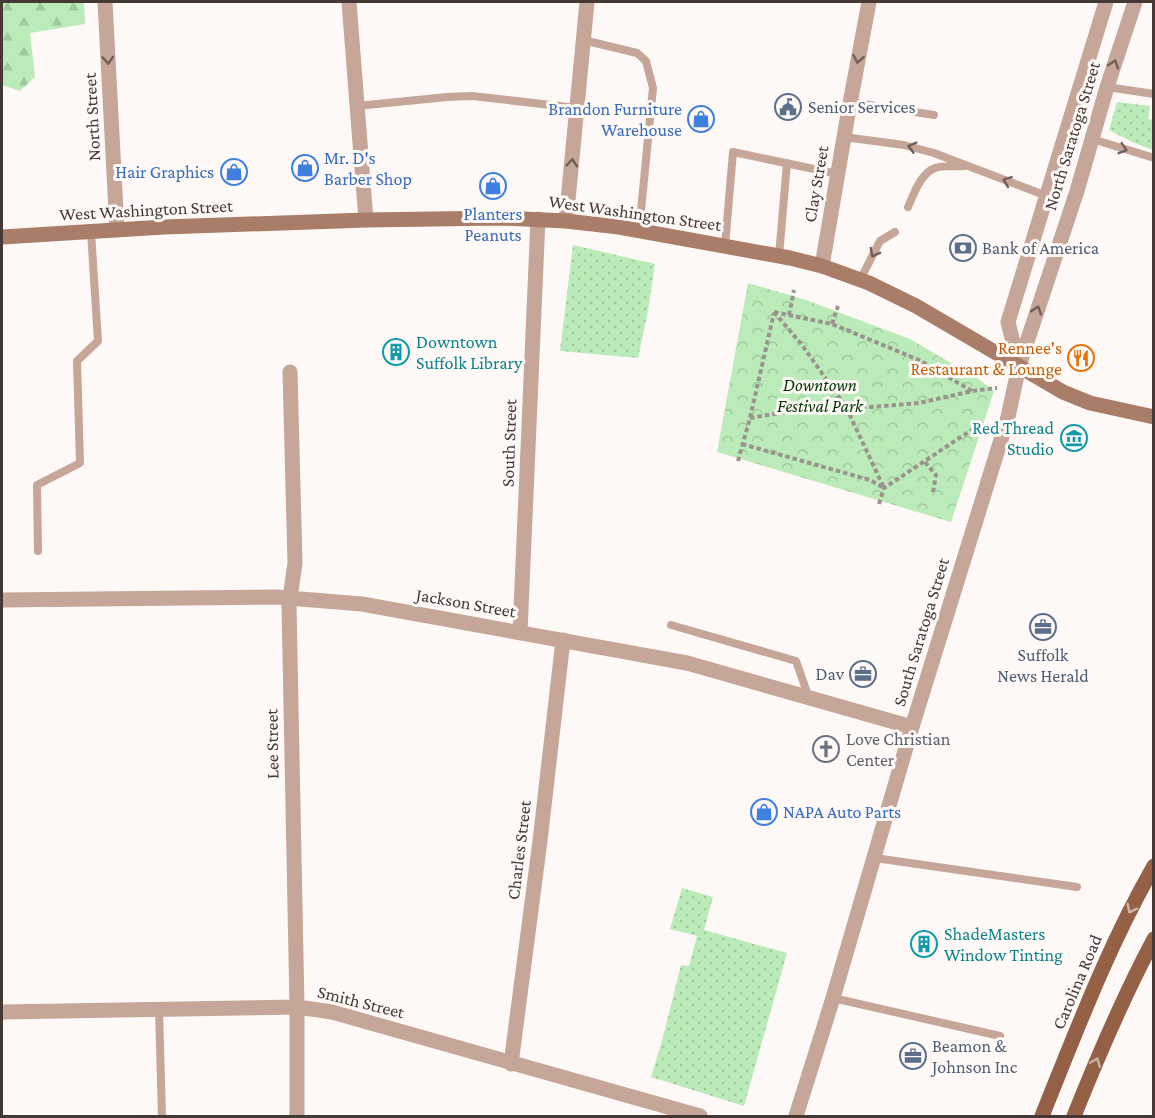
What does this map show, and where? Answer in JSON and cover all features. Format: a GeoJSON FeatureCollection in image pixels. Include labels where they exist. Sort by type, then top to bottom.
{"type":"FeatureCollection","features":[{"type":"Feature","properties":{"kind":"main road","name":"West Washington Street"},"geometry":{"type":"LineString","coordinates":[[2,237],[366,220],[502,218],[566,221],[639,231],[822,266],[860,280],[915,306],[1063,392],[1090,403],[1154,417]]}},
{"type":"Feature","properties":{"kind":"main road","name":"Carolina Road"},"geometry":{"type":"LineString","coordinates":[[1042,1116],[1110,952],[1154,866]]}},
{"type":"Feature","properties":{"kind":"main road"},"geometry":{"type":"LineString","coordinates":[[1074,1116],[1120,1007],[1154,939]]}},
{"type":"Feature","properties":{"kind":"street","name":"North Street"},"geometry":{"type":"LineString","coordinates":[[105,2],[117,230]]}},
{"type":"Feature","properties":{"kind":"street"},"geometry":{"type":"LineString","coordinates":[[349,2],[366,220]]}},
{"type":"Feature","properties":{"kind":"street"},"geometry":{"type":"LineString","coordinates":[[566,221],[587,2]]}},
{"type":"Feature","properties":{"kind":"street","name":"Clay Street"},"geometry":{"type":"LineString","coordinates":[[822,266],[869,2]]}},
{"type":"Feature","properties":{"kind":"street","name":"North Saratoga Street"},"geometry":{"type":"LineString","coordinates":[[1019,366],[1008,322],[1106,2]]}},
{"type":"Feature","properties":{"kind":"street","name":"North Saratoga Street"},"geometry":{"type":"LineString","coordinates":[[1019,366],[1077,191],[1107,87],[1135,2]]}},
{"type":"Feature","properties":{"kind":"street","name":"South Street"},"geometry":{"type":"LineString","coordinates":[[520,632],[538,219]]}},
{"type":"Feature","properties":{"kind":"street","name":"South Saratoga Street"},"geometry":{"type":"LineString","coordinates":[[796,1116],[875,858],[912,727],[1008,417],[1019,366]]}},
{"type":"Feature","properties":{"kind":"street","name":"Lee Street"},"geometry":{"type":"LineString","coordinates":[[290,372],[295,563],[290,597],[297,1116]]}},
{"type":"Feature","properties":{"kind":"street","name":"Jackson Street"},"geometry":{"type":"LineString","coordinates":[[2,600],[290,597],[362,604],[687,663],[912,727]]}},
{"type":"Feature","properties":{"kind":"street","name":"Charles Street"},"geometry":{"type":"LineString","coordinates":[[511,1064],[563,640]]}},
{"type":"Feature","properties":{"kind":"street","name":"Smith Street"},"geometry":{"type":"LineString","coordinates":[[2,1012],[297,1006],[332,1012],[700,1116]]}},
{"type":"Feature","properties":{"kind":"lane"},"geometry":{"type":"LineString","coordinates":[[583,40],[637,53],[646,61],[653,88],[639,231]]}},
{"type":"Feature","properties":{"kind":"lane"},"geometry":{"type":"LineString","coordinates":[[1107,87],[1154,94]]}},
{"type":"Feature","properties":{"kind":"lane"},"geometry":{"type":"LineString","coordinates":[[357,106],[472,96],[577,108]]}},
{"type":"Feature","properties":{"kind":"lane"},"geometry":{"type":"LineString","coordinates":[[850,102],[934,115]]}},
{"type":"Feature","properties":{"kind":"lane"},"geometry":{"type":"LineString","coordinates":[[844,137],[904,145],[934,153],[1047,196]]}},
{"type":"Feature","properties":{"kind":"lane"},"geometry":{"type":"LineString","coordinates":[[1092,139],[1154,158]]}},
{"type":"Feature","properties":{"kind":"lane"},"geometry":{"type":"LineString","coordinates":[[725,246],[733,152],[838,174]]}},
{"type":"Feature","properties":{"kind":"lane"},"geometry":{"type":"LineString","coordinates":[[779,256],[787,163]]}},
{"type":"Feature","properties":{"kind":"lane"},"geometry":{"type":"LineString","coordinates":[[908,207],[918,185],[927,173],[937,167],[967,166]]}},
{"type":"Feature","properties":{"kind":"lane"},"geometry":{"type":"LineString","coordinates":[[39,551],[37,484],[80,463],[76,361],[98,341],[91,232]]}},
{"type":"Feature","properties":{"kind":"lane"},"geometry":{"type":"LineString","coordinates":[[860,280],[880,240],[895,232]]}},
{"type":"Feature","properties":{"kind":"lane"},"geometry":{"type":"LineString","coordinates":[[671,625],[796,661],[809,698]]}},
{"type":"Feature","properties":{"kind":"lane"},"geometry":{"type":"LineString","coordinates":[[875,858],[1077,887]]}},
{"type":"Feature","properties":{"kind":"lane"},"geometry":{"type":"LineString","coordinates":[[833,998],[1000,1036]]}},
{"type":"Feature","properties":{"kind":"lane"},"geometry":{"type":"LineString","coordinates":[[159,1010],[162,1116]]}},
{"type":"Feature","properties":{"kind":"path"},"geometry":{"type":"LineString","coordinates":[[789,315],[794,290]]}},
{"type":"Feature","properties":{"kind":"path"},"geometry":{"type":"LineString","coordinates":[[832,324],[838,306]]}},
{"type":"Feature","properties":{"kind":"path"},"geometry":{"type":"LineString","coordinates":[[774,312],[832,324],[919,360],[972,390]]}},
{"type":"Feature","properties":{"kind":"path"},"geometry":{"type":"LineString","coordinates":[[774,312],[802,345],[846,407],[884,488]]}},
{"type":"Feature","properties":{"kind":"path"},"geometry":{"type":"LineString","coordinates":[[738,461],[774,312]]}},
{"type":"Feature","properties":{"kind":"path"},"geometry":{"type":"LineString","coordinates":[[750,418],[809,408],[871,407],[919,403],[972,390],[997,388]]}},
{"type":"Feature","properties":{"kind":"path"},"geometry":{"type":"LineString","coordinates":[[879,504],[884,488],[973,429],[985,434]]}},
{"type":"Feature","properties":{"kind":"path"},"geometry":{"type":"LineString","coordinates":[[742,444],[870,480],[884,488]]}},
{"type":"Feature","properties":{"kind":"path"},"geometry":{"type":"LineString","coordinates":[[925,461],[936,475],[933,492]]}},
{"type":"Feature","properties":{"kind":"green space"},"geometry":{"type":"Polygon","coordinates":[[[2,2],[84,2],[85,24],[30,33],[35,77],[20,91],[2,85],[2,2]]]}},
{"type":"Feature","properties":{"kind":"green space"},"geometry":{"type":"Polygon","coordinates":[[[1117,102],[1150,106],[1148,119],[1153,120],[1153,150],[1109,130],[1117,102]]]}},
{"type":"Feature","properties":{"kind":"green space"},"geometry":{"type":"Polygon","coordinates":[[[573,245],[655,264],[638,358],[560,351],[573,245]]]}},
{"type":"Feature","properties":{"kind":"green space","name":"Downtown Festival Park"},"geometry":{"type":"Polygon","coordinates":[[[748,283],[806,300],[910,339],[980,380],[994,391],[951,522],[717,452],[748,283]]]}},
{"type":"Feature","properties":{"kind":"green space"},"geometry":{"type":"Polygon","coordinates":[[[682,888],[713,897],[704,930],[787,953],[744,1106],[651,1077],[681,965],[689,966],[697,936],[670,929],[682,888]]]}},
{"type":"Feature","properties":{"kind":"place","name":"Senior Services"},"geometry":{"type":"Point","coordinates":[788,107]}},
{"type":"Feature","properties":{"kind":"place","name":"Brandon Furniture Warehouse"},"geometry":{"type":"Point","coordinates":[701,119]}},
{"type":"Feature","properties":{"kind":"place","name":"Mr. D's Barber Shop"},"geometry":{"type":"Point","coordinates":[305,168]}},
{"type":"Feature","properties":{"kind":"place","name":"Hair Graphics"},"geometry":{"type":"Point","coordinates":[234,172]}},
{"type":"Feature","properties":{"kind":"place","name":"Planters Peanuts"},"geometry":{"type":"Point","coordinates":[493,186]}},
{"type":"Feature","properties":{"kind":"place","name":"Bank of America"},"geometry":{"type":"Point","coordinates":[963,248]}},
{"type":"Feature","properties":{"kind":"place","name":"Downtown Suffolk Library"},"geometry":{"type":"Point","coordinates":[396,352]}},
{"type":"Feature","properties":{"kind":"place","name":"Rennee's Restaurant & Lounge"},"geometry":{"type":"Point","coordinates":[1081,358]}},
{"type":"Feature","properties":{"kind":"place","name":"Red Thread Studio"},"geometry":{"type":"Point","coordinates":[1074,438]}},
{"type":"Feature","properties":{"kind":"place","name":"Suffolk News Herald"},"geometry":{"type":"Point","coordinates":[1043,627]}},
{"type":"Feature","properties":{"kind":"place","name":"Dav"},"geometry":{"type":"Point","coordinates":[863,674]}},
{"type":"Feature","properties":{"kind":"place","name":"Love Christian Center"},"geometry":{"type":"Point","coordinates":[826,749]}},
{"type":"Feature","properties":{"kind":"place","name":"NAPA Auto Parts"},"geometry":{"type":"Point","coordinates":[764,812]}},
{"type":"Feature","properties":{"kind":"place","name":"ShadeMasters Window Tinting"},"geometry":{"type":"Point","coordinates":[924,944]}},
{"type":"Feature","properties":{"kind":"place","name":"Beamon & Johnson Inc"},"geometry":{"type":"Point","coordinates":[913,1056]}}]}
